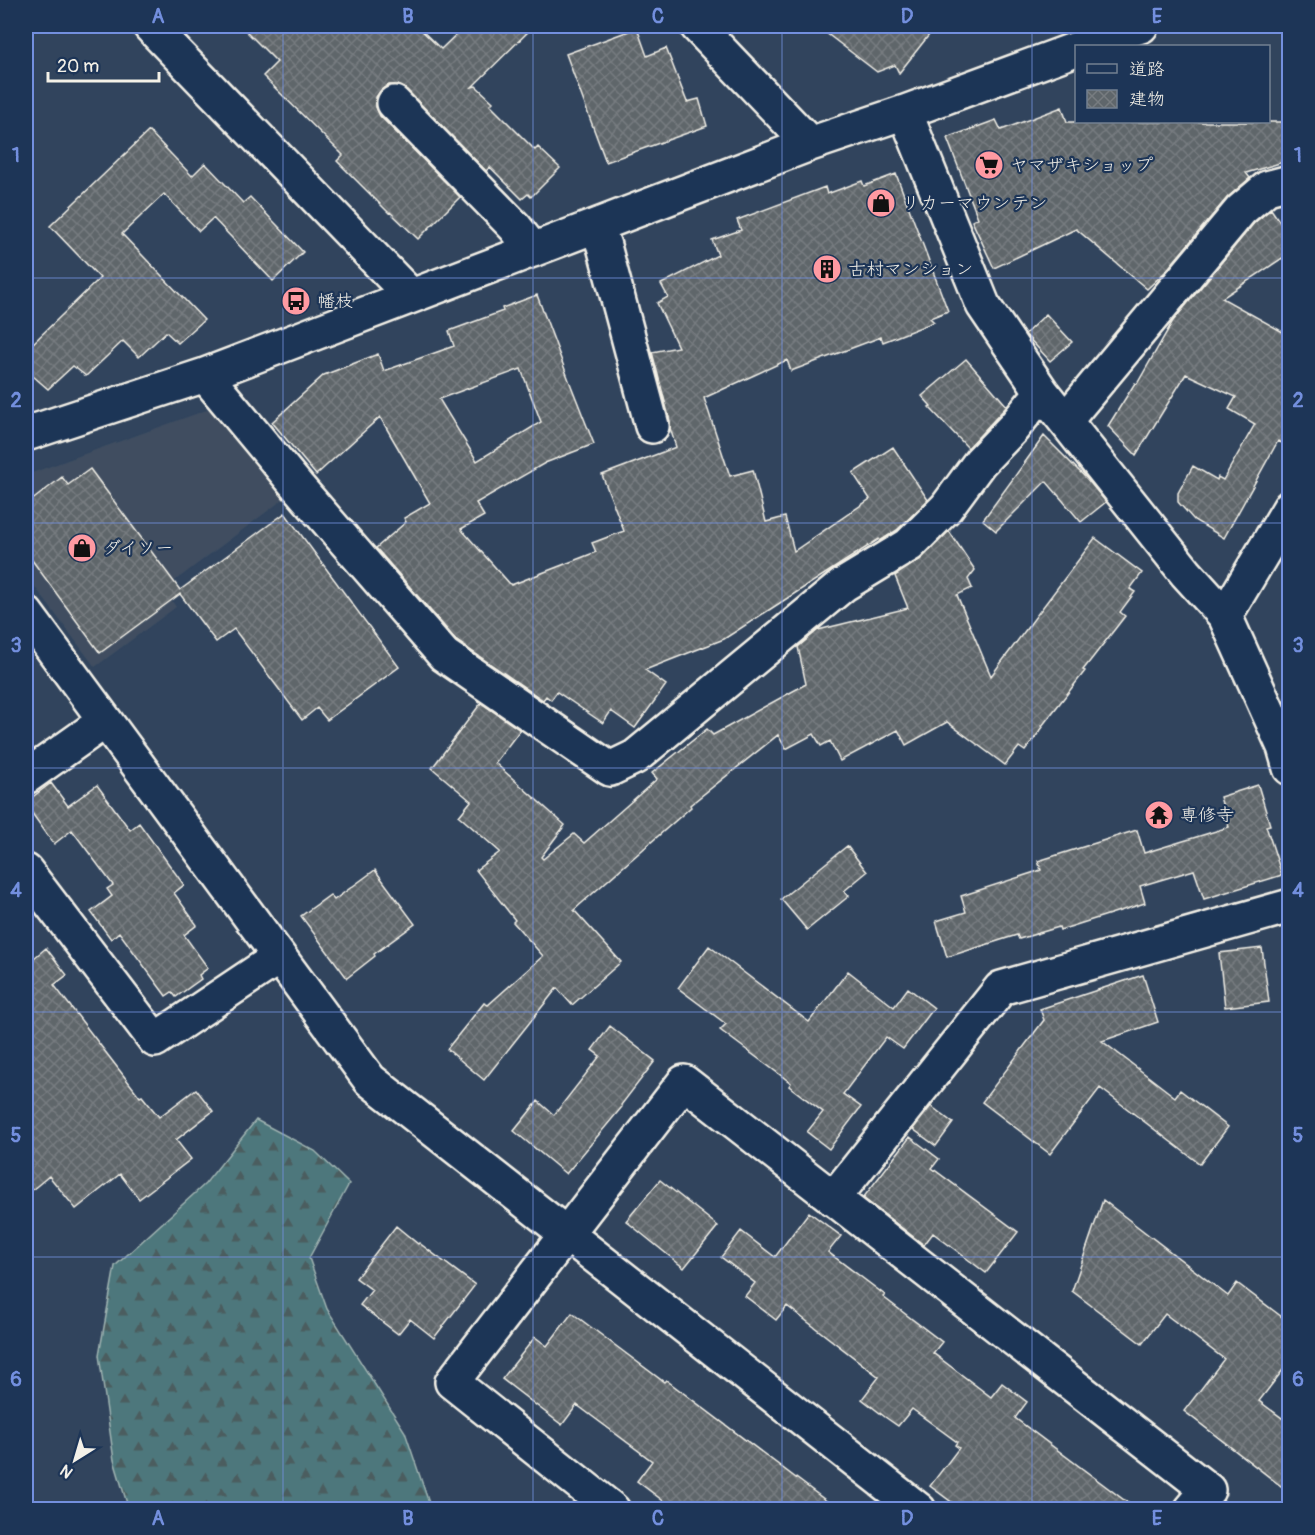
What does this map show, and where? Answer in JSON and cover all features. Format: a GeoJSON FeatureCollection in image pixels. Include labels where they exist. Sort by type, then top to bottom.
{"type":"FeatureCollection","features":[{"type":"Feature","properties":{"kind":"street"},"geometry":{"type":"LineString","coordinates":[[150,26],[411,296]]}},
{"type":"Feature","properties":{"kind":"street"},"geometry":{"type":"LineString","coordinates":[[697,26],[810,144]]}},
{"type":"Feature","properties":{"kind":"street"},"geometry":{"type":"LineString","coordinates":[[1086,45],[1141,26]]}},
{"type":"Feature","properties":{"kind":"street"},"geometry":{"type":"LineString","coordinates":[[26,434],[205,375],[810,144],[1075,50]]}},
{"type":"Feature","properties":{"kind":"street"},"geometry":{"type":"LineString","coordinates":[[394,103],[515,227],[534,250]]}},
{"type":"Feature","properties":{"kind":"street"},"geometry":{"type":"LineString","coordinates":[[905,112],[983,305],[1042,392],[1186,573],[1225,616],[1284,747],[1290,768]]}},
{"type":"Feature","properties":{"kind":"street"},"geometry":{"type":"LineString","coordinates":[[1065,421],[1241,210],[1267,188],[1290,182]]}},
{"type":"Feature","properties":{"kind":"street"},"geometry":{"type":"LineString","coordinates":[[597,226],[652,426]]}},
{"type":"Feature","properties":{"kind":"street"},"geometry":{"type":"LineString","coordinates":[[205,375],[298,487],[444,655],[610,769],[635,757],[843,585],[909,545],[946,508],[980,462],[1013,428],[1042,392]]}},
{"type":"Feature","properties":{"kind":"street"},"geometry":{"type":"LineString","coordinates":[[1225,616],[1290,507]]}},
{"type":"Feature","properties":{"kind":"street"},"geometry":{"type":"LineString","coordinates":[[26,613],[370,1080],[919,1509]]}},
{"type":"Feature","properties":{"kind":"street"},"geometry":{"type":"LineString","coordinates":[[26,777],[105,722]]}},
{"type":"Feature","properties":{"kind":"street"},"geometry":{"type":"LineString","coordinates":[[26,871],[155,1040],[279,957]]}},
{"type":"Feature","properties":{"kind":"street"},"geometry":{"type":"LineString","coordinates":[[833,1199],[1001,988],[1290,906]]}},
{"type":"Feature","properties":{"kind":"street"},"geometry":{"type":"LineString","coordinates":[[613,1509],[452,1382],[684,1082],[1208,1490],[1191,1509]]}},
{"type":"Feature","properties":{"kind":"shaded area"},"geometry":{"type":"Polygon","coordinates":[[[215,407],[293,492],[164,589],[176,607],[95,667],[26,575],[26,475],[215,407]]]}},
{"type":"Feature","properties":{"kind":"green space"},"geometry":{"type":"Polygon","coordinates":[[[256,1120],[315,1151],[349,1184],[309,1258],[327,1309],[405,1432],[431,1509],[116,1509],[128,1507],[114,1460],[99,1355],[115,1266],[205,1184],[256,1120]]]}},
{"type":"Feature","properties":{"kind":"building"},"geometry":{"type":"Polygon","coordinates":[[[241,26],[417,26],[441,49],[465,26],[534,26],[472,87],[476,86],[493,102],[490,105],[535,150],[538,147],[560,168],[531,197],[528,194],[522,199],[490,167],[486,171],[407,90],[398,85],[389,85],[376,97],[376,107],[380,116],[460,197],[418,239],[337,161],[343,155],[263,76],[277,62],[241,26]]]}},
{"type":"Feature","properties":{"kind":"building"},"geometry":{"type":"Polygon","coordinates":[[[817,26],[936,26],[899,73],[895,65],[877,72],[817,26]]]}},
{"type":"Feature","properties":{"kind":"building"},"geometry":{"type":"Polygon","coordinates":[[[637,28],[647,56],[666,48],[687,102],[699,99],[707,126],[606,162],[566,54],[637,28]]]}},
{"type":"Feature","properties":{"kind":"building"},"geometry":{"type":"Polygon","coordinates":[[[1062,107],[1067,122],[1075,123],[1290,122],[1290,160],[1246,173],[1250,178],[1227,198],[1165,272],[1147,289],[1076,229],[994,268],[972,221],[978,218],[947,138],[996,120],[1001,130],[1062,107]]]}},
{"type":"Feature","properties":{"kind":"building"},"geometry":{"type":"Polygon","coordinates":[[[149,131],[192,176],[205,163],[243,203],[250,197],[303,252],[273,281],[213,218],[199,231],[164,194],[122,234],[204,320],[178,343],[166,332],[139,357],[123,341],[86,376],[73,366],[48,389],[26,370],[26,350],[100,278],[50,226],[149,131]]]}},
{"type":"Feature","properties":{"kind":"building"},"geometry":{"type":"Polygon","coordinates":[[[896,174],[948,311],[930,318],[934,322],[883,342],[881,337],[791,371],[787,360],[704,398],[730,476],[753,470],[766,522],[785,517],[794,551],[870,499],[853,473],[893,447],[928,500],[897,530],[880,541],[879,539],[724,639],[645,670],[666,685],[635,728],[611,711],[603,723],[557,692],[551,700],[546,696],[543,700],[457,641],[376,548],[406,522],[404,518],[430,503],[380,417],[316,475],[272,422],[324,375],[378,354],[384,371],[454,346],[449,331],[503,311],[502,308],[537,295],[594,444],[545,463],[476,503],[484,516],[461,529],[511,585],[596,552],[592,543],[624,531],[602,475],[676,447],[652,352],[678,347],[657,303],[668,297],[661,284],[718,255],[712,240],[741,230],[737,220],[825,187],[827,194],[862,181],[864,186],[896,174]],[[521,369],[439,399],[477,461],[541,422],[521,369]]]}},
{"type":"Feature","properties":{"kind":"building"},"geometry":{"type":"Polygon","coordinates":[[[1271,209],[1290,237],[1290,253],[1222,298],[1290,336],[1290,447],[1278,441],[1224,538],[1194,520],[1178,502],[1178,493],[1193,466],[1217,480],[1218,477],[1223,480],[1255,424],[1229,409],[1236,397],[1186,374],[1136,455],[1108,426],[1135,383],[1137,384],[1173,321],[1254,223],[1271,209]]]}},
{"type":"Feature","properties":{"kind":"building"},"geometry":{"type":"Polygon","coordinates":[[[1046,314],[1072,342],[1050,361],[1025,334],[1046,314]]]}},
{"type":"Feature","properties":{"kind":"building"},"geometry":{"type":"Polygon","coordinates":[[[966,359],[1007,406],[968,448],[929,407],[931,406],[922,396],[966,359]]]}},
{"type":"Feature","properties":{"kind":"building"},"geometry":{"type":"Polygon","coordinates":[[[1044,436],[1087,479],[1106,502],[1081,522],[1046,481],[996,531],[983,520],[1044,436]]]}},
{"type":"Feature","properties":{"kind":"building"},"geometry":{"type":"Polygon","coordinates":[[[90,469],[180,590],[285,513],[399,667],[327,720],[317,708],[302,720],[234,629],[216,642],[180,594],[100,653],[26,552],[26,505],[62,477],[68,485],[90,469]]]}},
{"type":"Feature","properties":{"kind":"building"},"geometry":{"type":"Polygon","coordinates":[[[949,531],[975,570],[968,579],[972,588],[957,595],[991,676],[1095,538],[1142,573],[1130,589],[1135,592],[1120,612],[1125,616],[1025,751],[1019,747],[1005,765],[947,722],[906,745],[898,730],[840,761],[830,741],[821,746],[814,734],[786,749],[778,735],[690,805],[691,807],[574,910],[621,962],[572,1005],[557,988],[484,1080],[447,1049],[484,1003],[488,1005],[543,956],[513,922],[515,920],[476,870],[500,852],[459,816],[471,801],[432,768],[481,703],[520,730],[495,763],[565,825],[541,857],[543,859],[574,834],[584,843],[657,779],[652,773],[707,729],[713,735],[806,684],[798,647],[818,630],[908,608],[895,576],[922,558],[949,531]]]}},
{"type":"Feature","properties":{"kind":"building"},"geometry":{"type":"Polygon","coordinates":[[[51,783],[68,806],[97,785],[130,830],[139,823],[184,885],[174,893],[197,925],[184,935],[208,968],[199,975],[201,979],[176,997],[172,992],[166,996],[119,932],[111,939],[91,912],[112,896],[107,889],[113,885],[72,830],[54,844],[26,805],[26,802],[51,783]]]}},
{"type":"Feature","properties":{"kind":"building"},"geometry":{"type":"Polygon","coordinates":[[[1258,785],[1270,825],[1266,826],[1282,875],[1204,899],[1194,870],[1140,886],[1145,903],[1060,930],[1059,927],[1019,939],[1017,935],[947,957],[936,921],[966,912],[961,896],[1041,870],[1038,861],[1137,830],[1144,853],[1229,827],[1220,797],[1258,785]]]}},
{"type":"Feature","properties":{"kind":"building"},"geometry":{"type":"Polygon","coordinates":[[[847,846],[867,872],[844,891],[849,896],[807,930],[781,899],[847,846]]]}},
{"type":"Feature","properties":{"kind":"building"},"geometry":{"type":"Polygon","coordinates":[[[375,870],[415,924],[374,954],[375,956],[347,978],[301,916],[330,895],[334,900],[375,870]]]}},
{"type":"Feature","properties":{"kind":"building"},"geometry":{"type":"Polygon","coordinates":[[[709,946],[809,1022],[848,971],[894,1007],[908,988],[934,1008],[903,1049],[886,1037],[843,1094],[861,1107],[829,1149],[807,1132],[823,1112],[789,1086],[791,1083],[720,1030],[726,1024],[678,988],[709,946]]]}},
{"type":"Feature","properties":{"kind":"building"},"geometry":{"type":"Polygon","coordinates":[[[26,947],[34,958],[46,948],[67,975],[54,985],[140,1097],[142,1096],[159,1117],[196,1089],[213,1111],[176,1140],[191,1159],[139,1199],[120,1174],[76,1209],[49,1176],[26,1195],[26,947]]]}},
{"type":"Feature","properties":{"kind":"building"},"geometry":{"type":"Polygon","coordinates":[[[1262,948],[1269,1002],[1225,1007],[1219,953],[1262,948]]]}},
{"type":"Feature","properties":{"kind":"building"},"geometry":{"type":"Polygon","coordinates":[[[1143,975],[1158,1022],[1102,1041],[1175,1097],[1180,1090],[1228,1127],[1200,1164],[1100,1088],[1050,1154],[982,1102],[1044,1020],[1040,1009],[1143,975]]]}},
{"type":"Feature","properties":{"kind":"building"},"geometry":{"type":"Polygon","coordinates":[[[610,1026],[655,1061],[621,1105],[622,1107],[566,1174],[514,1131],[538,1101],[554,1115],[600,1056],[592,1050],[610,1026]]]}},
{"type":"Feature","properties":{"kind":"building"},"geometry":{"type":"Polygon","coordinates":[[[931,1106],[953,1123],[936,1146],[913,1129],[931,1106]]]}},
{"type":"Feature","properties":{"kind":"building"},"geometry":{"type":"Polygon","coordinates":[[[910,1137],[939,1159],[932,1168],[1018,1232],[986,1273],[933,1233],[924,1245],[863,1198],[910,1137]]]}},
{"type":"Feature","properties":{"kind":"building"},"geometry":{"type":"Polygon","coordinates":[[[660,1180],[718,1226],[684,1268],[626,1221],[660,1180]]]}},
{"type":"Feature","properties":{"kind":"building"},"geometry":{"type":"Polygon","coordinates":[[[1103,1200],[1228,1296],[1237,1283],[1290,1323],[1290,1361],[1259,1401],[1290,1424],[1290,1493],[1184,1411],[1224,1359],[1165,1314],[1142,1344],[1072,1291],[1103,1200]]]}},
{"type":"Feature","properties":{"kind":"building"},"geometry":{"type":"Polygon","coordinates":[[[809,1212],[841,1236],[828,1252],[942,1342],[933,1353],[991,1397],[1002,1383],[1027,1402],[1015,1418],[1136,1509],[961,1509],[930,1486],[959,1448],[955,1445],[957,1442],[912,1409],[898,1426],[862,1399],[879,1377],[787,1306],[776,1320],[745,1296],[755,1283],[721,1257],[741,1231],[775,1257],[809,1212]]]}},
{"type":"Feature","properties":{"kind":"building"},"geometry":{"type":"Polygon","coordinates":[[[396,1226],[475,1285],[434,1338],[410,1319],[398,1334],[360,1305],[372,1290],[356,1278],[396,1226]]]}},
{"type":"Feature","properties":{"kind":"building"},"geometry":{"type":"Polygon","coordinates":[[[572,1313],[664,1382],[666,1380],[837,1509],[674,1509],[637,1481],[652,1461],[577,1405],[562,1425],[502,1379],[535,1337],[547,1346],[572,1313]]]}},
{"type":"Feature","properties":{"kind":"place","name":"ヤマザキショップ"},"geometry":{"type":"Point","coordinates":[989,165]}},
{"type":"Feature","properties":{"kind":"place","name":"リカーマウンテン"},"geometry":{"type":"Point","coordinates":[881,203]}},
{"type":"Feature","properties":{"kind":"place","name":"古村マンション"},"geometry":{"type":"Point","coordinates":[827,269]}},
{"type":"Feature","properties":{"kind":"place","name":"幡枝"},"geometry":{"type":"Point","coordinates":[296,301]}},
{"type":"Feature","properties":{"kind":"place","name":"ダイソー"},"geometry":{"type":"Point","coordinates":[82,548]}},
{"type":"Feature","properties":{"kind":"place","name":"専修寺"},"geometry":{"type":"Point","coordinates":[1159,815]}}]}
